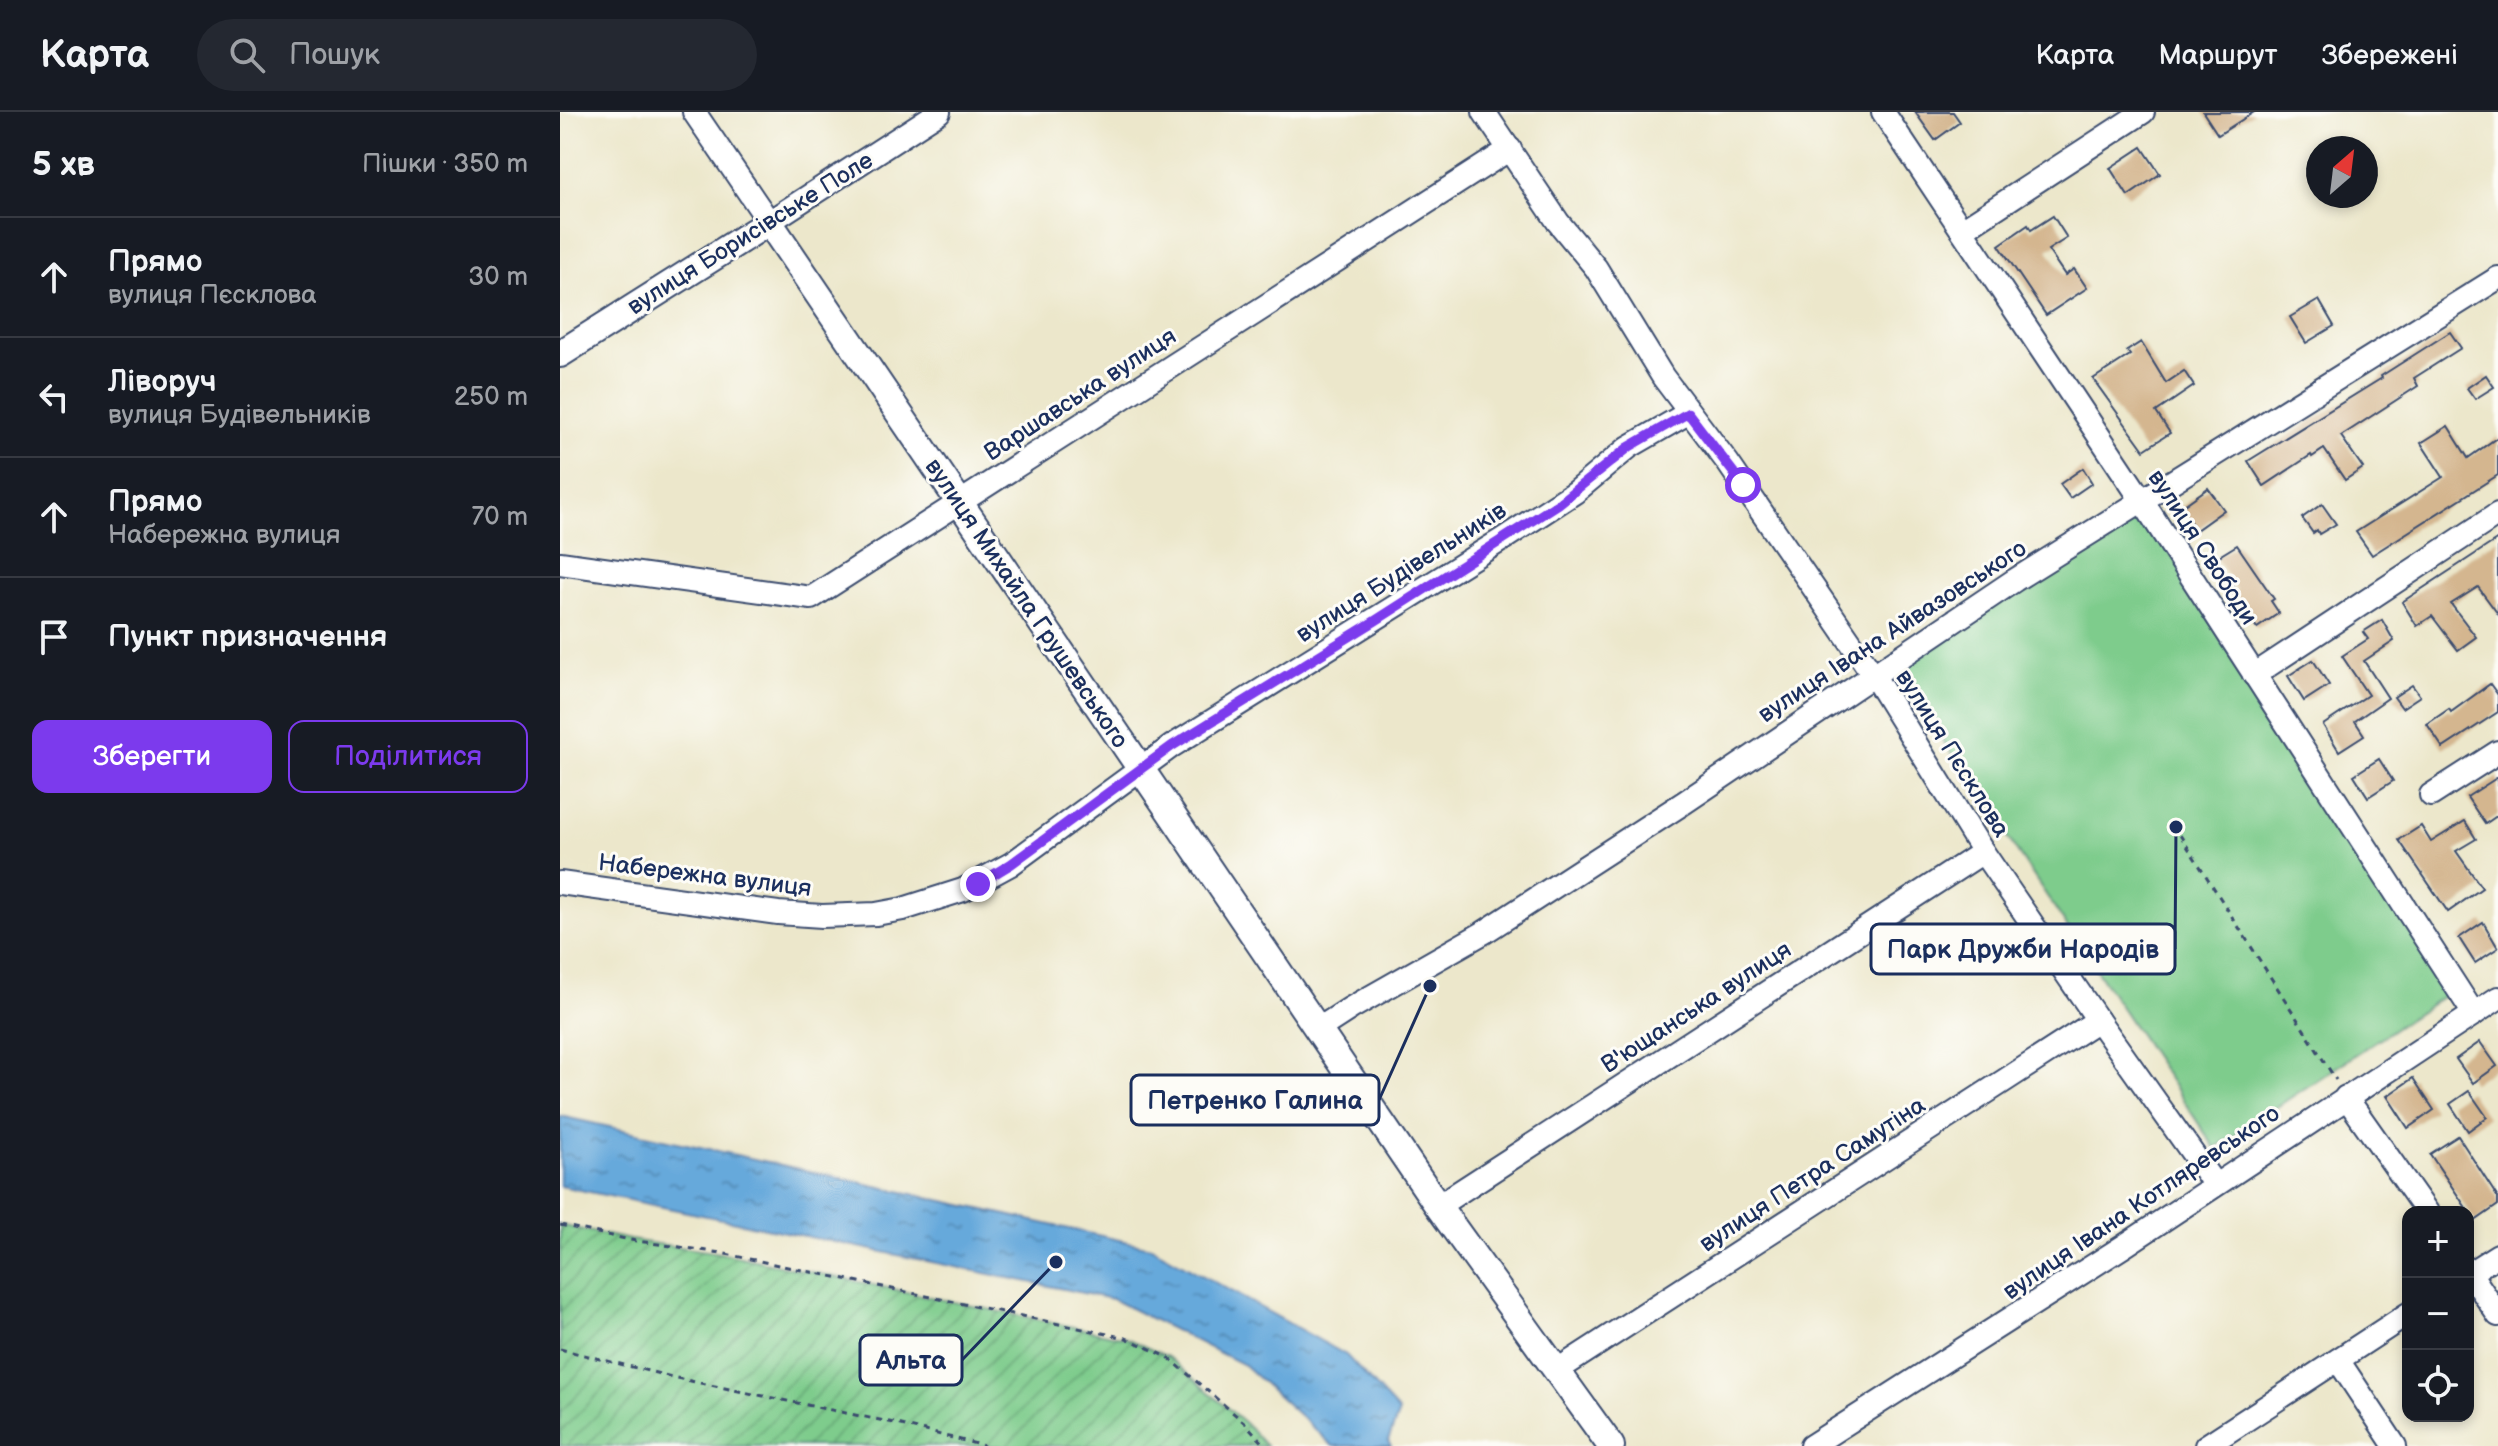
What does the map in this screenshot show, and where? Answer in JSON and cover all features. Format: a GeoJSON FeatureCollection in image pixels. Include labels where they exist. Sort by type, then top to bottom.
{"type":"FeatureCollection","features":[{"type":"Feature","properties":{"kind":"street","name":"вулиця Михайла Грушевського"},"geometry":{"type":"LineString","coordinates":[[694,112],[1317,1030],[1438,1206],[1611,1446]]}},
{"type":"Feature","properties":{"kind":"street","name":"вулиця Борисівське Поле"},"geometry":{"type":"LineString","coordinates":[[560,354],[939,112]]}},
{"type":"Feature","properties":{"kind":"street","name":"вулиця Пєсклова"},"geometry":{"type":"LineString","coordinates":[[1484,112],[1558,222],[1596,268],[1640,344],[1688,413],[1728,463],[1874,676],[1983,852],[2215,1185]]}},
{"type":"Feature","properties":{"kind":"street","name":"вулиця Свободи"},"geometry":{"type":"LineString","coordinates":[[1883,112],[2143,502],[2474,1014]]}},
{"type":"Feature","properties":{"kind":"street"},"geometry":{"type":"LineString","coordinates":[[1962,230],[2143,112]]}},
{"type":"Feature","properties":{"kind":"street","name":"Варшавська вулиця"},"geometry":{"type":"LineString","coordinates":[[560,563],[811,598],[1510,149]]}},
{"type":"Feature","properties":{"kind":"street","name":"вулиця Івана Айвазовського"},"geometry":{"type":"LineString","coordinates":[[1317,1030],[1483,933],[1874,676],[1982,601],[2498,278]]}},
{"type":"Feature","properties":{"kind":"street","name":"вулиця Будівельників"},"geometry":{"type":"LineString","coordinates":[[1139,769],[1227,710],[1375,621],[1547,511],[1629,447],[1688,413]]}},
{"type":"Feature","properties":{"kind":"street"},"geometry":{"type":"LineString","coordinates":[[2254,675],[2498,514]]}},
{"type":"Feature","properties":{"kind":"street"},"geometry":{"type":"LineString","coordinates":[[2431,795],[2498,752]]}},
{"type":"Feature","properties":{"kind":"street","name":"Набережна вулиця"},"geometry":{"type":"LineString","coordinates":[[560,883],[778,913],[848,915],[903,909],[978,884],[1011,864],[1139,769]]}},
{"type":"Feature","properties":{"kind":"street","name":"В'ющанська вулиця"},"geometry":{"type":"LineString","coordinates":[[1438,1206],[1983,852]]}},
{"type":"Feature","properties":{"kind":"street","name":"вулиця Івана Котляревського"},"geometry":{"type":"LineString","coordinates":[[1811,1446],[2111,1254],[2498,998]]}},
{"type":"Feature","properties":{"kind":"street","name":"вулиця Петра Самутіна"},"geometry":{"type":"LineString","coordinates":[[1556,1371],[2098,1020]]}},
{"type":"Feature","properties":{"kind":"street"},"geometry":{"type":"LineString","coordinates":[[2346,1097],[2423,1206]]}},
{"type":"Feature","properties":{"kind":"street"},"geometry":{"type":"LineString","coordinates":[[2474,1269],[2498,1255]]}},
{"type":"Feature","properties":{"kind":"street"},"geometry":{"type":"LineString","coordinates":[[2473,1278],[2498,1315]]}},
{"type":"Feature","properties":{"kind":"street"},"geometry":{"type":"LineString","coordinates":[[2206,1446],[2402,1318]]}},
{"type":"Feature","properties":{"kind":"street"},"geometry":{"type":"LineString","coordinates":[[2338,1360],[2395,1446]]}},
{"type":"Feature","properties":{"kind":"path"},"geometry":{"type":"LineString","coordinates":[[2180,835],[2346,1097]]}},
{"type":"Feature","properties":{"kind":"path"},"geometry":{"type":"LineString","coordinates":[[560,1225],[721,1253],[1126,1338],[1168,1357],[1245,1423],[1266,1446]]}},
{"type":"Feature","properties":{"kind":"path"},"geometry":{"type":"LineString","coordinates":[[560,1349],[984,1446]]}},
{"type":"Feature","properties":{"kind":"green space"},"geometry":{"type":"Polygon","coordinates":[[[2141,508],[2457,987],[2215,1148],[1894,667],[2141,508]]]}},
{"type":"Feature","properties":{"kind":"green space"},"geometry":{"type":"Polygon","coordinates":[[[560,1225],[630,1240],[721,1253],[1126,1338],[1168,1357],[1245,1423],[1266,1446],[560,1446],[560,1225]]]}},
{"type":"Feature","properties":{"kind":"water"},"geometry":{"type":"Polygon","coordinates":[[[560,1116],[1151,1247],[1346,1355],[1399,1412],[1388,1441],[1391,1446],[1333,1446],[1244,1365],[1112,1299],[560,1186],[560,1116]]]}},
{"type":"Feature","properties":{"kind":"building"},"geometry":{"type":"Polygon","coordinates":[[[1915,112],[1953,112],[1960,122],[1935,140],[1915,112]]]}},
{"type":"Feature","properties":{"kind":"building"},"geometry":{"type":"Polygon","coordinates":[[[2203,112],[2254,112],[2218,135],[2203,112]]]}},
{"type":"Feature","properties":{"kind":"building"},"geometry":{"type":"Polygon","coordinates":[[[2142,147],[2160,174],[2128,196],[2110,168],[2142,147]]]}},
{"type":"Feature","properties":{"kind":"building"},"geometry":{"type":"Polygon","coordinates":[[[2053,216],[2067,238],[2048,250],[2065,275],[2074,269],[2087,288],[2046,315],[1999,245],[2028,225],[2031,230],[2053,216]]]}},
{"type":"Feature","properties":{"kind":"building"},"geometry":{"type":"Polygon","coordinates":[[[2319,300],[2334,326],[2306,343],[2290,317],[2319,300]]]}},
{"type":"Feature","properties":{"kind":"building"},"geometry":{"type":"Polygon","coordinates":[[[2450,332],[2461,348],[2414,378],[2418,386],[2341,436],[2363,468],[2345,480],[2324,449],[2264,486],[2248,461],[2450,332]]]}},
{"type":"Feature","properties":{"kind":"building"},"geometry":{"type":"Polygon","coordinates":[[[2141,342],[2166,383],[2184,371],[2194,386],[2156,412],[2170,433],[2144,450],[2093,379],[2130,355],[2127,351],[2141,342]]]}},
{"type":"Feature","properties":{"kind":"building"},"geometry":{"type":"Polygon","coordinates":[[[2486,375],[2494,387],[2475,399],[2467,388],[2486,375]]]}},
{"type":"Feature","properties":{"kind":"building"},"geometry":{"type":"Polygon","coordinates":[[[2448,426],[2468,458],[2498,437],[2498,475],[2372,555],[2356,532],[2443,477],[2421,443],[2448,426]]]}},
{"type":"Feature","properties":{"kind":"building"},"geometry":{"type":"Polygon","coordinates":[[[2083,468],[2092,483],[2070,498],[2060,484],[2083,468]]]}},
{"type":"Feature","properties":{"kind":"building"},"geometry":{"type":"Polygon","coordinates":[[[2208,488],[2224,510],[2196,530],[2180,508],[2208,488]]]}},
{"type":"Feature","properties":{"kind":"building"},"geometry":{"type":"Polygon","coordinates":[[[2322,504],[2336,524],[2319,534],[2317,530],[2313,533],[2302,518],[2322,504]]]}},
{"type":"Feature","properties":{"kind":"building"},"geometry":{"type":"Polygon","coordinates":[[[2498,539],[2498,614],[2478,587],[2451,604],[2476,637],[2458,650],[2432,616],[2417,626],[2402,602],[2498,539]]]}},
{"type":"Feature","properties":{"kind":"building"},"geometry":{"type":"Polygon","coordinates":[[[2237,545],[2274,599],[2271,601],[2279,613],[2257,628],[2232,593],[2236,590],[2216,558],[2237,545]]]}},
{"type":"Feature","properties":{"kind":"building"},"geometry":{"type":"Polygon","coordinates":[[[2382,620],[2394,641],[2364,661],[2388,698],[2355,721],[2364,735],[2339,751],[2323,725],[2368,695],[2342,656],[2368,639],[2363,632],[2382,620]]]}},
{"type":"Feature","properties":{"kind":"building"},"geometry":{"type":"Polygon","coordinates":[[[2313,660],[2329,685],[2304,701],[2288,676],[2313,660]]]}},
{"type":"Feature","properties":{"kind":"building"},"geometry":{"type":"Polygon","coordinates":[[[2490,684],[2498,695],[2498,712],[2443,748],[2427,724],[2449,709],[2451,712],[2490,684]]]}},
{"type":"Feature","properties":{"kind":"building"},"geometry":{"type":"Polygon","coordinates":[[[2412,685],[2420,696],[2402,708],[2394,697],[2412,685]]]}},
{"type":"Feature","properties":{"kind":"building"},"geometry":{"type":"Polygon","coordinates":[[[2379,759],[2393,781],[2368,797],[2354,775],[2379,759]]]}},
{"type":"Feature","properties":{"kind":"building"},"geometry":{"type":"Polygon","coordinates":[[[2498,777],[2498,815],[2485,824],[2467,797],[2498,777]]]}},
{"type":"Feature","properties":{"kind":"building"},"geometry":{"type":"Polygon","coordinates":[[[2465,821],[2476,839],[2456,851],[2482,888],[2448,912],[2399,840],[2421,826],[2431,842],[2465,821]]]}},
{"type":"Feature","properties":{"kind":"building"},"geometry":{"type":"Polygon","coordinates":[[[2483,922],[2498,948],[2475,963],[2459,938],[2483,922]]]}},
{"type":"Feature","properties":{"kind":"building"},"geometry":{"type":"Polygon","coordinates":[[[2480,1042],[2497,1066],[2473,1083],[2456,1059],[2480,1042]]]}},
{"type":"Feature","properties":{"kind":"building"},"geometry":{"type":"Polygon","coordinates":[[[2413,1078],[2434,1110],[2408,1128],[2387,1096],[2413,1078]]]}},
{"type":"Feature","properties":{"kind":"building"},"geometry":{"type":"Polygon","coordinates":[[[2469,1091],[2487,1117],[2468,1131],[2450,1104],[2469,1091]]]}},
{"type":"Feature","properties":{"kind":"building"},"geometry":{"type":"Polygon","coordinates":[[[2458,1136],[2498,1198],[2498,1205],[2475,1221],[2474,1206],[2465,1206],[2430,1154],[2458,1136]]]}},
{"type":"Feature","properties":{"kind":"place","name":"Парк Дружби Народів"},"geometry":{"type":"Point","coordinates":[2176,827]}},
{"type":"Feature","properties":{"kind":"place","name":"Петренко Галина"},"geometry":{"type":"Point","coordinates":[1430,986]}},
{"type":"Feature","properties":{"kind":"place","name":"Альта"},"geometry":{"type":"Point","coordinates":[1056,1262]}},
{"type":"Feature","properties":{"kind":"route"},"geometry":{"type":"LineString","coordinates":[[978,884],[1011,864],[1172,746],[1558,504],[1641,438],[1688,413],[1743,485]]}}]}
